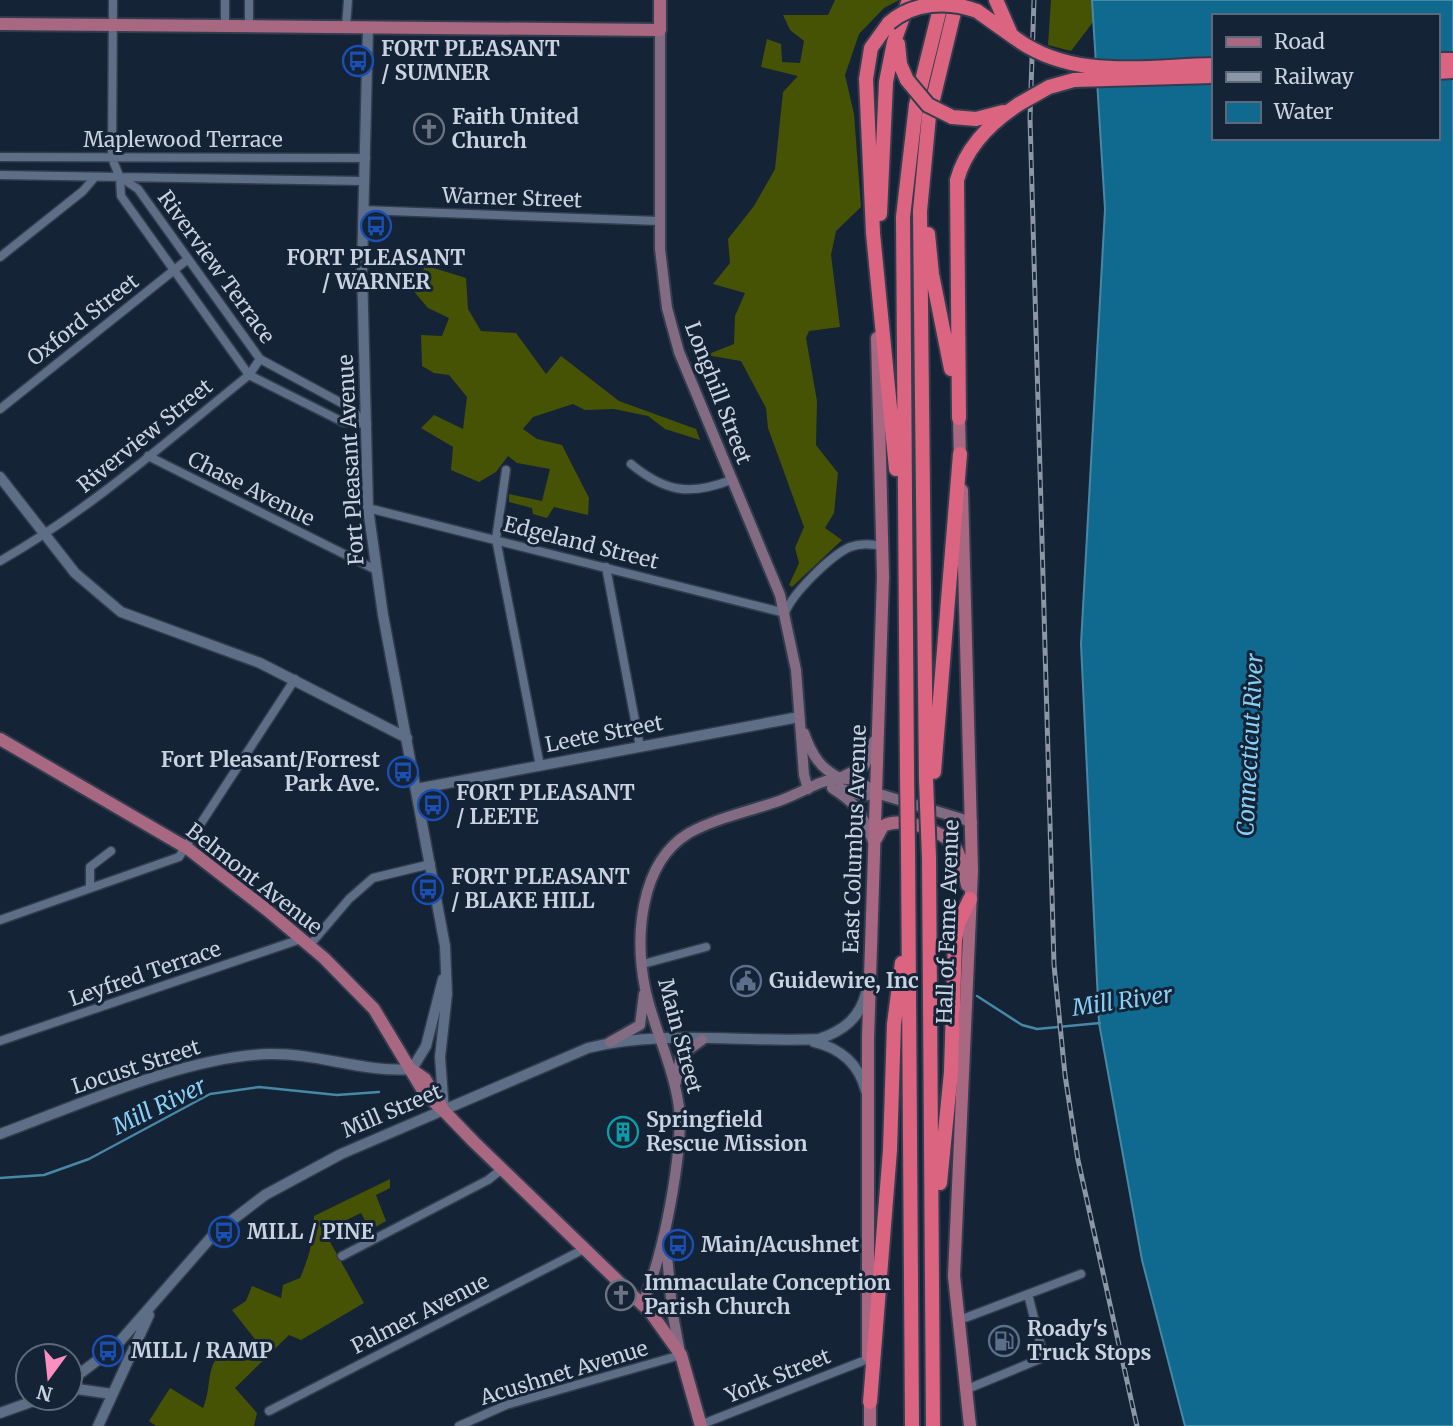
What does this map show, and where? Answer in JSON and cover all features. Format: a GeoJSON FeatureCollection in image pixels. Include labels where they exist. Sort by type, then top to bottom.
{"type":"FeatureCollection","features":[{"type":"Feature","properties":{"kind":"highway"},"geometry":{"type":"LineString","coordinates":[[877,268],[885,94],[895,22],[909,0]]}},
{"type":"Feature","properties":{"kind":"highway"},"geometry":{"type":"LineString","coordinates":[[912,1426],[903,217],[916,105],[942,0]]}},
{"type":"Feature","properties":{"kind":"highway"},"geometry":{"type":"LineString","coordinates":[[933,1426],[930,780],[919,260],[927,131],[957,0]]}},
{"type":"Feature","properties":{"kind":"highway"},"geometry":{"type":"LineString","coordinates":[[996,0],[1002,19],[1016,38]]}},
{"type":"Feature","properties":{"kind":"highway"},"geometry":{"type":"LineString","coordinates":[[905,589],[888,364],[877,268],[866,72],[871,48],[895,22],[913,8],[931,3],[955,4],[977,12],[1049,59],[1074,66],[1212,65]]}},
{"type":"Feature","properties":{"kind":"highway"},"geometry":{"type":"LineString","coordinates":[[895,22],[898,57],[907,80],[928,105],[952,117],[976,119],[1017,106]]}},
{"type":"Feature","properties":{"kind":"highway"},"geometry":{"type":"LineString","coordinates":[[959,418],[957,180],[972,145],[1017,106],[1049,87],[1074,80],[1212,76]]}},
{"type":"Feature","properties":{"kind":"highway"},"geometry":{"type":"LineString","coordinates":[[927,131],[929,251],[959,418]]}},
{"type":"Feature","properties":{"kind":"highway"},"geometry":{"type":"LineString","coordinates":[[930,780],[960,454]]}},
{"type":"Feature","properties":{"kind":"highway"},"geometry":{"type":"LineString","coordinates":[[933,1247],[950,1089],[955,940],[958,924],[970,899]]}},
{"type":"Feature","properties":{"kind":"highway"},"geometry":{"type":"LineString","coordinates":[[870,1402],[889,1166],[894,1024],[908,913]]}},
{"type":"Feature","properties":{"kind":"main road","name":"Longhill Street"},"geometry":{"type":"LineString","coordinates":[[660,0],[660,260],[670,321],[785,614],[796,670],[804,774],[808,789]]}},
{"type":"Feature","properties":{"kind":"main road"},"geometry":{"type":"LineString","coordinates":[[0,24],[660,30]]}},
{"type":"Feature","properties":{"kind":"main road","name":"East Columbus Avenue"},"geometry":{"type":"LineString","coordinates":[[870,1426],[868,1099],[883,546],[879,295]]}},
{"type":"Feature","properties":{"kind":"main road","name":"Hall of Fame Avenue"},"geometry":{"type":"LineString","coordinates":[[959,418],[972,822],[954,1238],[957,1321],[970,1426]]}},
{"type":"Feature","properties":{"kind":"main road"},"geometry":{"type":"LineString","coordinates":[[799,717],[816,758],[829,772],[840,778],[860,769],[869,760],[878,721]]}},
{"type":"Feature","properties":{"kind":"main road","name":"Belmont Avenue"},"geometry":{"type":"LineString","coordinates":[[0,739],[187,848],[305,942],[374,1009],[412,1069]]}},
{"type":"Feature","properties":{"kind":"main road","name":"Main Street"},"geometry":{"type":"LineString","coordinates":[[681,1355],[642,1303],[656,1272],[680,1128],[676,1092],[645,988],[643,964],[647,891],[659,864],[673,846],[700,829],[808,789],[825,779],[840,778],[864,783],[876,793],[972,822]]}},
{"type":"Feature","properties":{"kind":"main road"},"geometry":{"type":"LineString","coordinates":[[832,788],[854,802],[863,812],[874,844]]}},
{"type":"Feature","properties":{"kind":"main road","name":"Main Street"},"geometry":{"type":"LineString","coordinates":[[808,789],[832,788],[864,796],[876,793]]}},
{"type":"Feature","properties":{"kind":"main road"},"geometry":{"type":"LineString","coordinates":[[874,844],[880,828],[894,821],[943,836],[959,854],[970,899]]}},
{"type":"Feature","properties":{"kind":"main road"},"geometry":{"type":"LineString","coordinates":[[610,1042],[629,1034],[639,1025],[645,988]]}},
{"type":"Feature","properties":{"kind":"main road"},"geometry":{"type":"LineString","coordinates":[[676,1092],[676,1073],[681,1055],[702,1040]]}},
{"type":"Feature","properties":{"kind":"main road"},"geometry":{"type":"LineString","coordinates":[[412,1069],[425,1079],[444,1111],[642,1303]]}},
{"type":"Feature","properties":{"kind":"main road","name":"Main Street"},"geometry":{"type":"LineString","coordinates":[[666,1223],[671,1297],[681,1355],[700,1426]]}},
{"type":"Feature","properties":{"kind":"street"},"geometry":{"type":"LineString","coordinates":[[113,0],[112,158],[120,178]]}},
{"type":"Feature","properties":{"kind":"street"},"geometry":{"type":"LineString","coordinates":[[225,0],[225,25]]}},
{"type":"Feature","properties":{"kind":"street"},"geometry":{"type":"LineString","coordinates":[[248,25],[249,0]]}},
{"type":"Feature","properties":{"kind":"street"},"geometry":{"type":"LineString","coordinates":[[346,26],[348,0]]}},
{"type":"Feature","properties":{"kind":"street","name":"Fort Pleasant Avenue"},"geometry":{"type":"LineString","coordinates":[[368,27],[362,328],[368,508],[376,570],[445,946],[447,994],[440,1057],[444,1111]]}},
{"type":"Feature","properties":{"kind":"street","name":"Maplewood Terrace"},"geometry":{"type":"LineString","coordinates":[[0,157],[366,158]]}},
{"type":"Feature","properties":{"kind":"street","name":"Maplewood Terrace"},"geometry":{"type":"LineString","coordinates":[[0,175],[364,181]]}},
{"type":"Feature","properties":{"kind":"street"},"geometry":{"type":"LineString","coordinates":[[0,257],[83,191],[95,177]]}},
{"type":"Feature","properties":{"kind":"street","name":"Riverview Terrace"},"geometry":{"type":"LineString","coordinates":[[120,178],[138,189],[260,359],[347,406],[367,424]]}},
{"type":"Feature","properties":{"kind":"street","name":"Riverview Terrace"},"geometry":{"type":"LineString","coordinates":[[120,178],[121,196],[249,375],[343,422],[367,424]]}},
{"type":"Feature","properties":{"kind":"street","name":"Warner Street"},"geometry":{"type":"LineString","coordinates":[[363,210],[659,222]]}},
{"type":"Feature","properties":{"kind":"street","name":"Oxford Street"},"geometry":{"type":"LineString","coordinates":[[0,409],[188,259]]}},
{"type":"Feature","properties":{"kind":"street","name":"Riverview Street"},"geometry":{"type":"LineString","coordinates":[[0,561],[46,536],[249,375],[260,359]]}},
{"type":"Feature","properties":{"kind":"street","name":"Chase Avenue"},"geometry":{"type":"LineString","coordinates":[[148,456],[376,570]]}},
{"type":"Feature","properties":{"kind":"street"},"geometry":{"type":"LineString","coordinates":[[631,464],[664,484],[687,491],[708,488],[731,480]]}},
{"type":"Feature","properties":{"kind":"street"},"geometry":{"type":"LineString","coordinates":[[506,470],[496,539],[540,766]]}},
{"type":"Feature","properties":{"kind":"street"},"geometry":{"type":"LineString","coordinates":[[0,477],[85,584],[121,612],[243,656],[295,679],[407,738]]}},
{"type":"Feature","properties":{"kind":"street","name":"Edgeland Street"},"geometry":{"type":"LineString","coordinates":[[368,508],[785,614]]}},
{"type":"Feature","properties":{"kind":"street"},"geometry":{"type":"LineString","coordinates":[[785,614],[791,599],[838,554],[860,544],[883,546]]}},
{"type":"Feature","properties":{"kind":"street"},"geometry":{"type":"LineString","coordinates":[[606,567],[640,747]]}},
{"type":"Feature","properties":{"kind":"street"},"geometry":{"type":"LineString","coordinates":[[0,920],[176,860],[187,848],[295,679]]}},
{"type":"Feature","properties":{"kind":"street","name":"Leete Street"},"geometry":{"type":"LineString","coordinates":[[416,789],[799,717]]}},
{"type":"Feature","properties":{"kind":"street"},"geometry":{"type":"LineString","coordinates":[[90,888],[91,864],[111,851]]}},
{"type":"Feature","properties":{"kind":"street"},"geometry":{"type":"LineString","coordinates":[[305,942],[373,878],[431,863]]}},
{"type":"Feature","properties":{"kind":"street","name":"Leyfred Terrace"},"geometry":{"type":"LineString","coordinates":[[0,1041],[305,942]]}},
{"type":"Feature","properties":{"kind":"street"},"geometry":{"type":"LineString","coordinates":[[643,964],[706,947]]}},
{"type":"Feature","properties":{"kind":"street","name":"Fort Pleasant Avenue"},"geometry":{"type":"LineString","coordinates":[[412,1069],[426,1046],[445,968]]}},
{"type":"Feature","properties":{"kind":"street","name":"Mill Street"},"geometry":{"type":"LineString","coordinates":[[84,1371],[108,1353],[197,1253],[236,1214],[317,1166],[555,1061],[610,1042],[803,1040],[833,1034],[853,1020],[864,1001],[870,979]]}},
{"type":"Feature","properties":{"kind":"street","name":"Mill Street"},"geometry":{"type":"LineString","coordinates":[[803,1040],[827,1045],[852,1061],[868,1099]]}},
{"type":"Feature","properties":{"kind":"street","name":"Locust Street"},"geometry":{"type":"LineString","coordinates":[[0,1134],[199,1064],[236,1058],[269,1054],[308,1056],[381,1071],[412,1069]]}},
{"type":"Feature","properties":{"kind":"street"},"geometry":{"type":"LineString","coordinates":[[342,1256],[488,1180],[502,1169]]}},
{"type":"Feature","properties":{"kind":"street","name":"Palmer Avenue"},"geometry":{"type":"LineString","coordinates":[[270,1411],[586,1248]]}},
{"type":"Feature","properties":{"kind":"street"},"geometry":{"type":"LineString","coordinates":[[957,1321],[1081,1274]]}},
{"type":"Feature","properties":{"kind":"street"},"geometry":{"type":"LineString","coordinates":[[965,1390],[1040,1359],[1043,1354],[1028,1294]]}},
{"type":"Feature","properties":{"kind":"street"},"geometry":{"type":"LineString","coordinates":[[98,1426],[156,1302]]}},
{"type":"Feature","properties":{"kind":"street","name":"Acushnet Avenue"},"geometry":{"type":"LineString","coordinates":[[459,1426],[506,1405],[681,1355]]}},
{"type":"Feature","properties":{"kind":"street","name":"York Street"},"geometry":{"type":"LineString","coordinates":[[700,1426],[869,1359]]}},
{"type":"Feature","properties":{"kind":"street"},"geometry":{"type":"LineString","coordinates":[[84,1390],[112,1394]]}},
{"type":"Feature","properties":{"kind":"green space"},"geometry":{"type":"Polygon","coordinates":[[[835,0],[899,0],[884,8],[859,34],[845,75],[854,114],[861,207],[836,231],[831,255],[840,327],[809,331],[806,338],[817,401],[816,445],[838,473],[834,513],[825,528],[842,540],[792,587],[789,585],[799,563],[795,548],[804,527],[768,428],[766,408],[741,361],[706,355],[734,344],[735,316],[745,293],[713,284],[730,263],[728,239],[754,206],[775,169],[783,92],[798,76],[761,67],[767,39],[781,44],[782,62],[800,63],[804,41],[790,30],[783,15],[828,15],[835,0]]]}},
{"type":"Feature","properties":{"kind":"green space"},"geometry":{"type":"Polygon","coordinates":[[[1051,0],[1092,0],[1093,22],[1071,51],[1048,45],[1051,0]]]}},
{"type":"Feature","properties":{"kind":"green space"},"geometry":{"type":"Polygon","coordinates":[[[424,265],[466,278],[468,309],[481,331],[516,333],[546,374],[561,356],[619,401],[696,429],[700,440],[665,429],[648,416],[614,409],[585,410],[573,404],[533,417],[523,429],[537,439],[562,445],[589,498],[588,515],[554,507],[547,518],[533,514],[532,508],[509,502],[509,494],[542,501],[550,469],[517,463],[508,456],[496,472],[479,482],[451,470],[453,447],[421,428],[434,415],[463,429],[467,397],[449,375],[434,373],[422,366],[421,335],[442,336],[449,318],[428,308],[411,288],[422,283],[424,265]]]}},
{"type":"Feature","properties":{"kind":"green space"},"geometry":{"type":"Polygon","coordinates":[[[390,1179],[390,1188],[376,1195],[386,1221],[370,1230],[361,1213],[328,1229],[329,1240],[364,1303],[301,1340],[289,1335],[235,1388],[257,1413],[254,1426],[156,1426],[149,1421],[170,1388],[203,1408],[211,1369],[218,1356],[225,1350],[239,1361],[258,1343],[232,1310],[246,1301],[252,1286],[281,1298],[283,1285],[300,1278],[303,1271],[312,1240],[314,1216],[390,1179]]]}},
{"type":"Feature","properties":{"kind":"water","name":"Connecticut River"},"geometry":{"type":"Polygon","coordinates":[[[1092,0],[1453,0],[1453,1426],[1185,1426],[1142,1260],[1099,1023],[1081,644],[1105,209],[1092,0]]]}},
{"type":"Feature","properties":{"kind":"waterway","name":"Mill River"},"geometry":{"type":"LineString","coordinates":[[977,996],[1022,1025],[1037,1029],[1100,1023]]}},
{"type":"Feature","properties":{"kind":"waterway","name":"Mill River"},"geometry":{"type":"LineString","coordinates":[[0,1178],[44,1175],[89,1159],[210,1094],[259,1087],[337,1095],[379,1092]]}},
{"type":"Feature","properties":{"kind":"railway"},"geometry":{"type":"LineString","coordinates":[[1034,0],[1030,118],[1054,965],[1065,1075],[1078,1160],[1137,1426]]}},
{"type":"Feature","properties":{"kind":"place","name":"FORT PLEASANT / SUMNER"},"geometry":{"type":"Point","coordinates":[358,61]}},
{"type":"Feature","properties":{"kind":"place","name":"Faith United Church"},"geometry":{"type":"Point","coordinates":[429,129]}},
{"type":"Feature","properties":{"kind":"place","name":"FORT PLEASANT / WARNER"},"geometry":{"type":"Point","coordinates":[376,226]}},
{"type":"Feature","properties":{"kind":"place","name":"Fort Pleasant/Forrest Park Ave."},"geometry":{"type":"Point","coordinates":[403,772]}},
{"type":"Feature","properties":{"kind":"place","name":"FORT PLEASANT / LEETE"},"geometry":{"type":"Point","coordinates":[433,805]}},
{"type":"Feature","properties":{"kind":"place","name":"FORT PLEASANT / BLAKE HILL"},"geometry":{"type":"Point","coordinates":[428,889]}},
{"type":"Feature","properties":{"kind":"place","name":"Guidewire, Inc"},"geometry":{"type":"Point","coordinates":[746,981]}},
{"type":"Feature","properties":{"kind":"place","name":"Springfield Rescue Mission"},"geometry":{"type":"Point","coordinates":[623,1132]}},
{"type":"Feature","properties":{"kind":"place","name":"MILL / PINE"},"geometry":{"type":"Point","coordinates":[224,1232]}},
{"type":"Feature","properties":{"kind":"place","name":"Main/Acushnet"},"geometry":{"type":"Point","coordinates":[678,1245]}},
{"type":"Feature","properties":{"kind":"place","name":"Immaculate Conception Parish Church"},"geometry":{"type":"Point","coordinates":[621,1295]}},
{"type":"Feature","properties":{"kind":"place","name":"Roady's Truck Stops"},"geometry":{"type":"Point","coordinates":[1004,1341]}},
{"type":"Feature","properties":{"kind":"place","name":"MILL / RAMP"},"geometry":{"type":"Point","coordinates":[108,1351]}}]}
